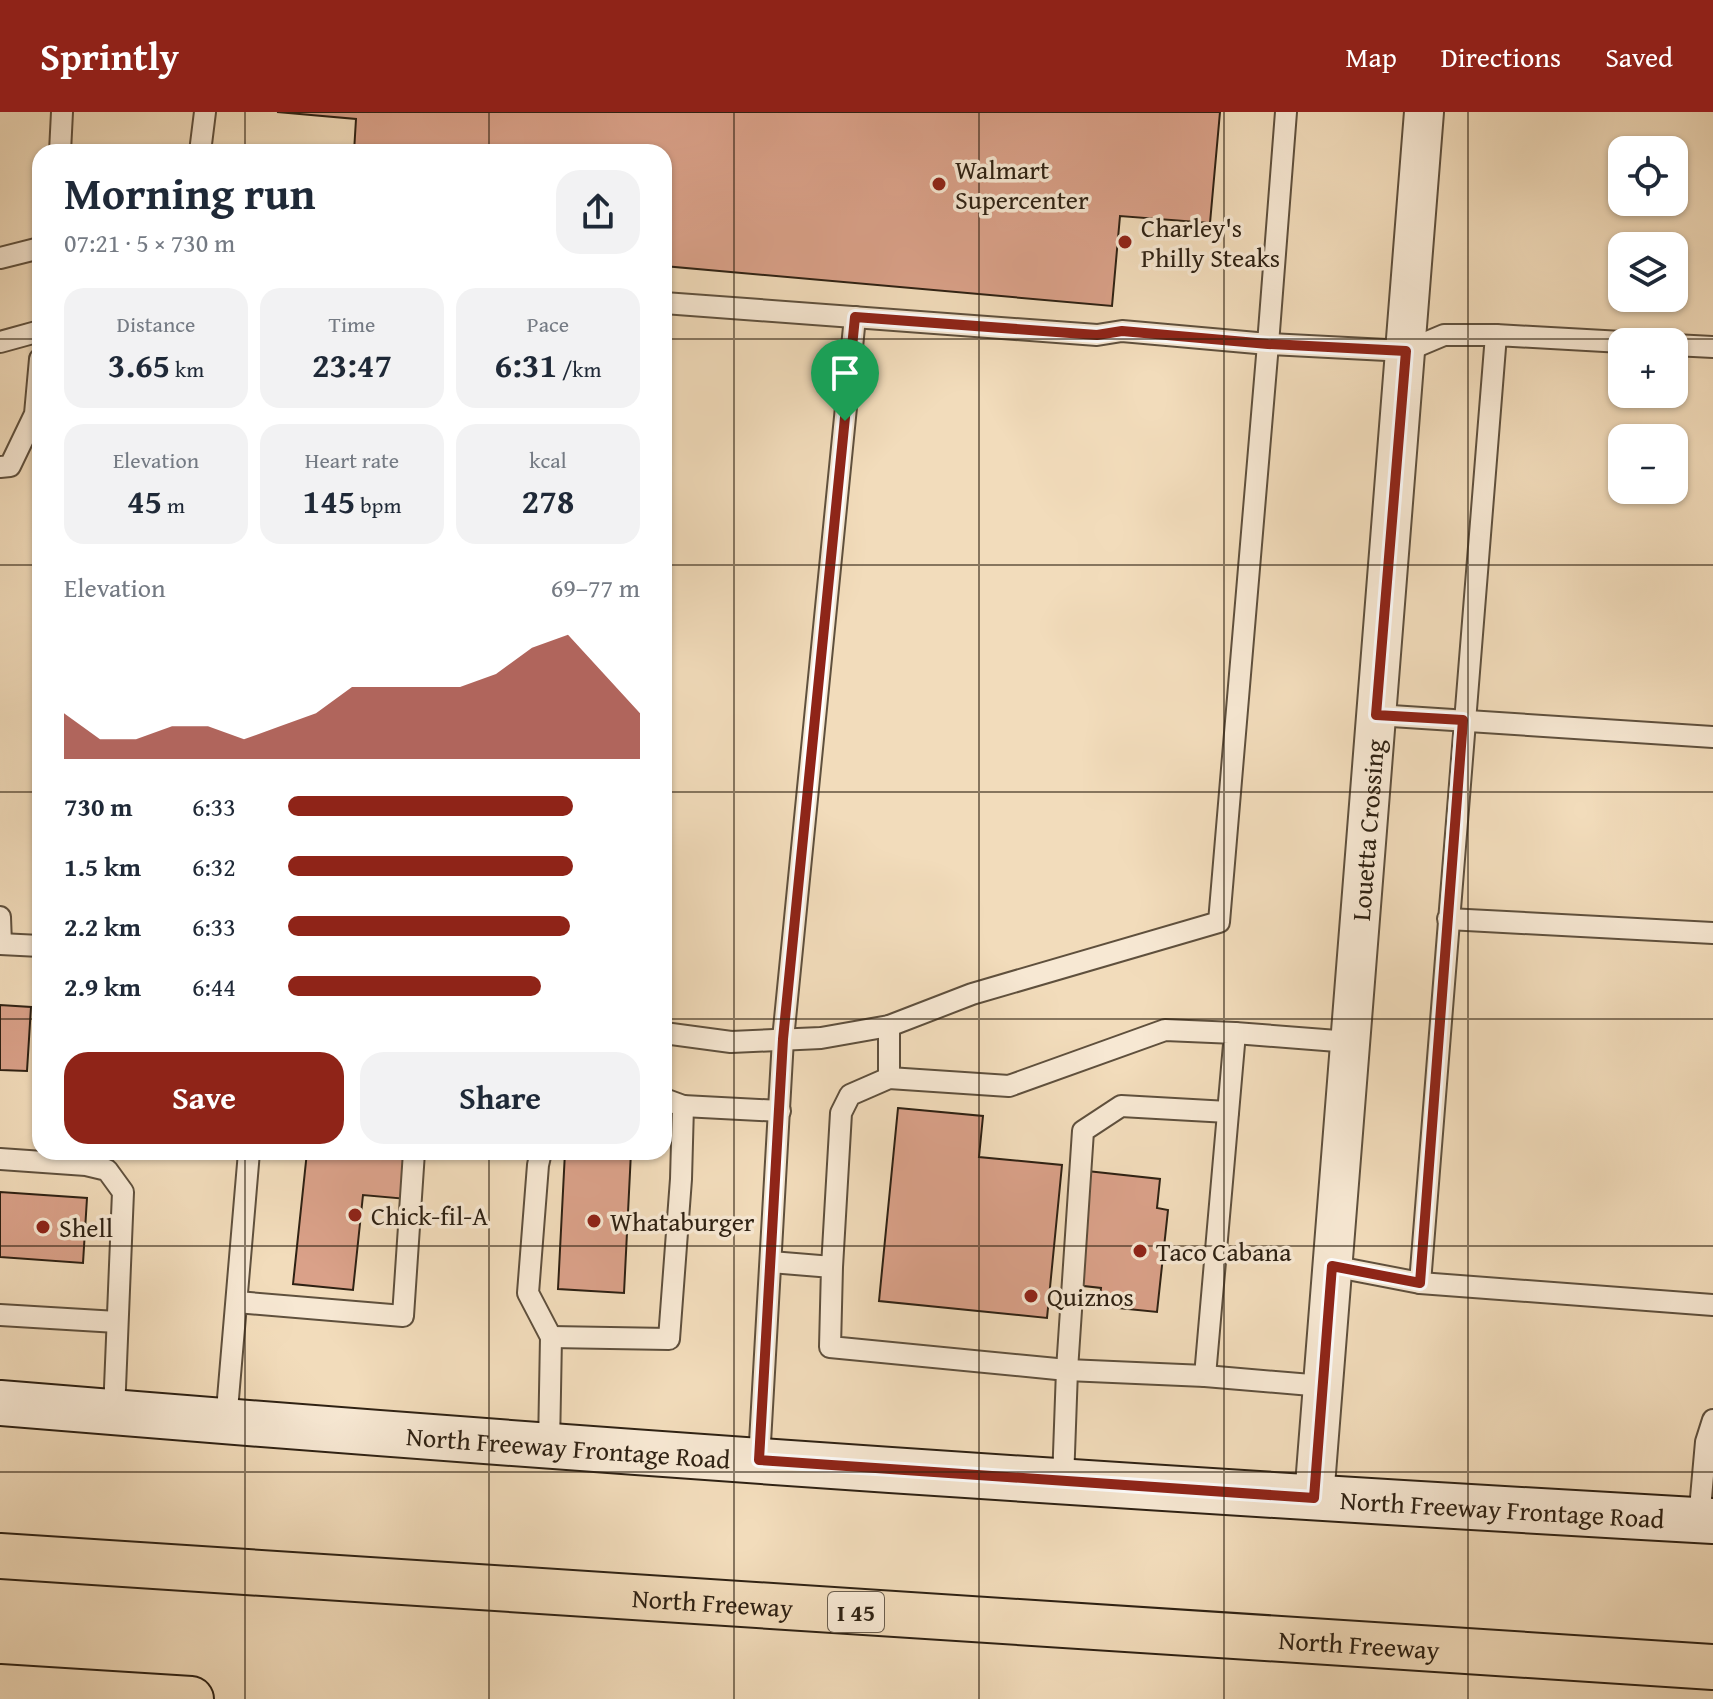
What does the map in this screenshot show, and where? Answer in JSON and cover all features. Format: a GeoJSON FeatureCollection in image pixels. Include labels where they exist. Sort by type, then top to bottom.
{"type":"FeatureCollection","features":[{"type":"Feature","properties":{"kind":"highway","name":"North Freeway"},"geometry":{"type":"LineString","coordinates":[[0,1556],[1713,1667]]}},
{"type":"Feature","properties":{"kind":"highway"},"geometry":{"type":"LineString","coordinates":[[0,1687],[191,1699]]}},
{"type":"Feature","properties":{"kind":"main road","name":"North Freeway Frontage Road"},"geometry":{"type":"LineString","coordinates":[[0,1403],[549,1446],[1314,1498],[1706,1520]]}},
{"type":"Feature","properties":{"kind":"street","name":"Louetta Crossing"},"geometry":{"type":"LineString","coordinates":[[1314,1498],[1424,112]]}},
{"type":"Feature","properties":{"kind":"lane"},"geometry":{"type":"LineString","coordinates":[[60,144],[62,112]]}},
{"type":"Feature","properties":{"kind":"lane"},"geometry":{"type":"LineString","coordinates":[[201,144],[205,112]]}},
{"type":"Feature","properties":{"kind":"lane"},"geometry":{"type":"LineString","coordinates":[[672,1034],[731,1042],[821,1038],[889,1026],[972,994],[1219,922],[1286,112]]}},
{"type":"Feature","properties":{"kind":"lane"},"geometry":{"type":"LineString","coordinates":[[0,258],[32,250]]}},
{"type":"Feature","properties":{"kind":"lane"},"geometry":{"type":"LineString","coordinates":[[672,304],[1097,335],[1122,331],[1268,344],[1406,351],[1444,335],[1608,341]]}},
{"type":"Feature","properties":{"kind":"lane"},"geometry":{"type":"LineString","coordinates":[[759,1460],[783,1039],[855,317]]}},
{"type":"Feature","properties":{"kind":"lane"},"geometry":{"type":"LineString","coordinates":[[0,342],[32,333]]}},
{"type":"Feature","properties":{"kind":"lane"},"geometry":{"type":"LineString","coordinates":[[1420,1283],[1496,335]]}},
{"type":"Feature","properties":{"kind":"lane"},"geometry":{"type":"LineString","coordinates":[[1688,346],[1713,347]]}},
{"type":"Feature","properties":{"kind":"lane"},"geometry":{"type":"LineString","coordinates":[[0,467],[10,466],[32,420]]}},
{"type":"Feature","properties":{"kind":"lane"},"geometry":{"type":"LineString","coordinates":[[1376,715],[1713,737]]}},
{"type":"Feature","properties":{"kind":"lane"},"geometry":{"type":"LineString","coordinates":[[0,917],[1,944],[32,946]]}},
{"type":"Feature","properties":{"kind":"lane"},"geometry":{"type":"LineString","coordinates":[[1448,919],[1713,933]]}},
{"type":"Feature","properties":{"kind":"lane"},"geometry":{"type":"LineString","coordinates":[[889,1026],[889,1078]]}},
{"type":"Feature","properties":{"kind":"lane"},"geometry":{"type":"LineString","coordinates":[[1323,1386],[1205,1376],[1067,1370],[830,1347],[841,1113],[850,1095],[889,1078],[1009,1086],[1165,1030],[1350,1042]]}},
{"type":"Feature","properties":{"kind":"lane"},"geometry":{"type":"LineString","coordinates":[[1205,1376],[1235,1033]]}},
{"type":"Feature","properties":{"kind":"lane"},"geometry":{"type":"LineString","coordinates":[[551,1337],[669,1339],[681,1179],[674,1102],[780,1111]]}},
{"type":"Feature","properties":{"kind":"lane"},"geometry":{"type":"LineString","coordinates":[[1063,1481],[1083,1131],[1121,1106],[1228,1112]]}},
{"type":"Feature","properties":{"kind":"lane"},"geometry":{"type":"LineString","coordinates":[[0,1159],[86,1165],[108,1161],[123,1192],[114,1412]]}},
{"type":"Feature","properties":{"kind":"lane"},"geometry":{"type":"LineString","coordinates":[[226,1422],[248,1160]]}},
{"type":"Feature","properties":{"kind":"lane"},"geometry":{"type":"LineString","coordinates":[[237,1302],[403,1316],[413,1160]]}},
{"type":"Feature","properties":{"kind":"lane"},"geometry":{"type":"LineString","coordinates":[[539,1160],[528,1293],[551,1337],[549,1446]]}},
{"type":"Feature","properties":{"kind":"lane"},"geometry":{"type":"LineString","coordinates":[[771,1262],[832,1267]]}},
{"type":"Feature","properties":{"kind":"lane"},"geometry":{"type":"LineString","coordinates":[[1332,1266],[1420,1283],[1713,1305]]}},
{"type":"Feature","properties":{"kind":"lane"},"geometry":{"type":"LineString","coordinates":[[0,1315],[117,1322]]}},
{"type":"Feature","properties":{"kind":"lane"},"geometry":{"type":"LineString","coordinates":[[1706,1520],[1706,1442],[1713,1420]]}},
{"type":"Feature","properties":{"kind":"building","name":"Walmart Supercenter"},"geometry":{"type":"Polygon","coordinates":[[[277,112],[1220,112],[1210,223],[1120,216],[1112,306],[672,267],[672,144],[354,144],[356,119],[277,112]]]}},
{"type":"Feature","properties":{"kind":"building"},"geometry":{"type":"Polygon","coordinates":[[[0,1005],[31,1007],[27,1071],[0,1070],[0,1005]]]}},
{"type":"Feature","properties":{"kind":"building"},"geometry":{"type":"Polygon","coordinates":[[[898,1108],[983,1116],[979,1157],[1062,1165],[1047,1318],[879,1301],[898,1108]]]}},
{"type":"Feature","properties":{"kind":"building"},"geometry":{"type":"Polygon","coordinates":[[[306,1160],[411,1160],[407,1199],[363,1195],[353,1290],[293,1284],[306,1160]]]}},
{"type":"Feature","properties":{"kind":"building","name":"Whataburger"},"geometry":{"type":"Polygon","coordinates":[[[565,1160],[631,1160],[624,1293],[558,1289],[565,1160]]]}},
{"type":"Feature","properties":{"kind":"building"},"geometry":{"type":"Polygon","coordinates":[[[1087,1171],[1160,1179],[1157,1208],[1168,1210],[1157,1312],[1099,1306],[1101,1288],[1075,1285],[1087,1171]]]}},
{"type":"Feature","properties":{"kind":"building","name":"Shell"},"geometry":{"type":"Polygon","coordinates":[[[0,1192],[87,1198],[83,1263],[0,1257],[0,1192]]]}},
{"type":"Feature","properties":{"kind":"place","name":"Walmart Supercenter"},"geometry":{"type":"Point","coordinates":[939,184]}},
{"type":"Feature","properties":{"kind":"place","name":"Charley's Philly Steaks"},"geometry":{"type":"Point","coordinates":[1125,242]}},
{"type":"Feature","properties":{"kind":"place","name":"Chick-fil-A"},"geometry":{"type":"Point","coordinates":[355,1215]}},
{"type":"Feature","properties":{"kind":"place","name":"Whataburger"},"geometry":{"type":"Point","coordinates":[594,1221]}},
{"type":"Feature","properties":{"kind":"place","name":"Shell"},"geometry":{"type":"Point","coordinates":[43,1227]}},
{"type":"Feature","properties":{"kind":"place","name":"Taco Cabana"},"geometry":{"type":"Point","coordinates":[1140,1251]}},
{"type":"Feature","properties":{"kind":"place","name":"Quiznos"},"geometry":{"type":"Point","coordinates":[1031,1296]}},
{"type":"Feature","properties":{"kind":"route"},"geometry":{"type":"LineString","coordinates":[[855,317],[1097,335],[1122,331],[1268,344],[1406,351],[1376,715],[1463,720],[1420,1283],[1332,1266],[1314,1498],[759,1460],[783,1039],[845,421],[855,317]]}}]}
